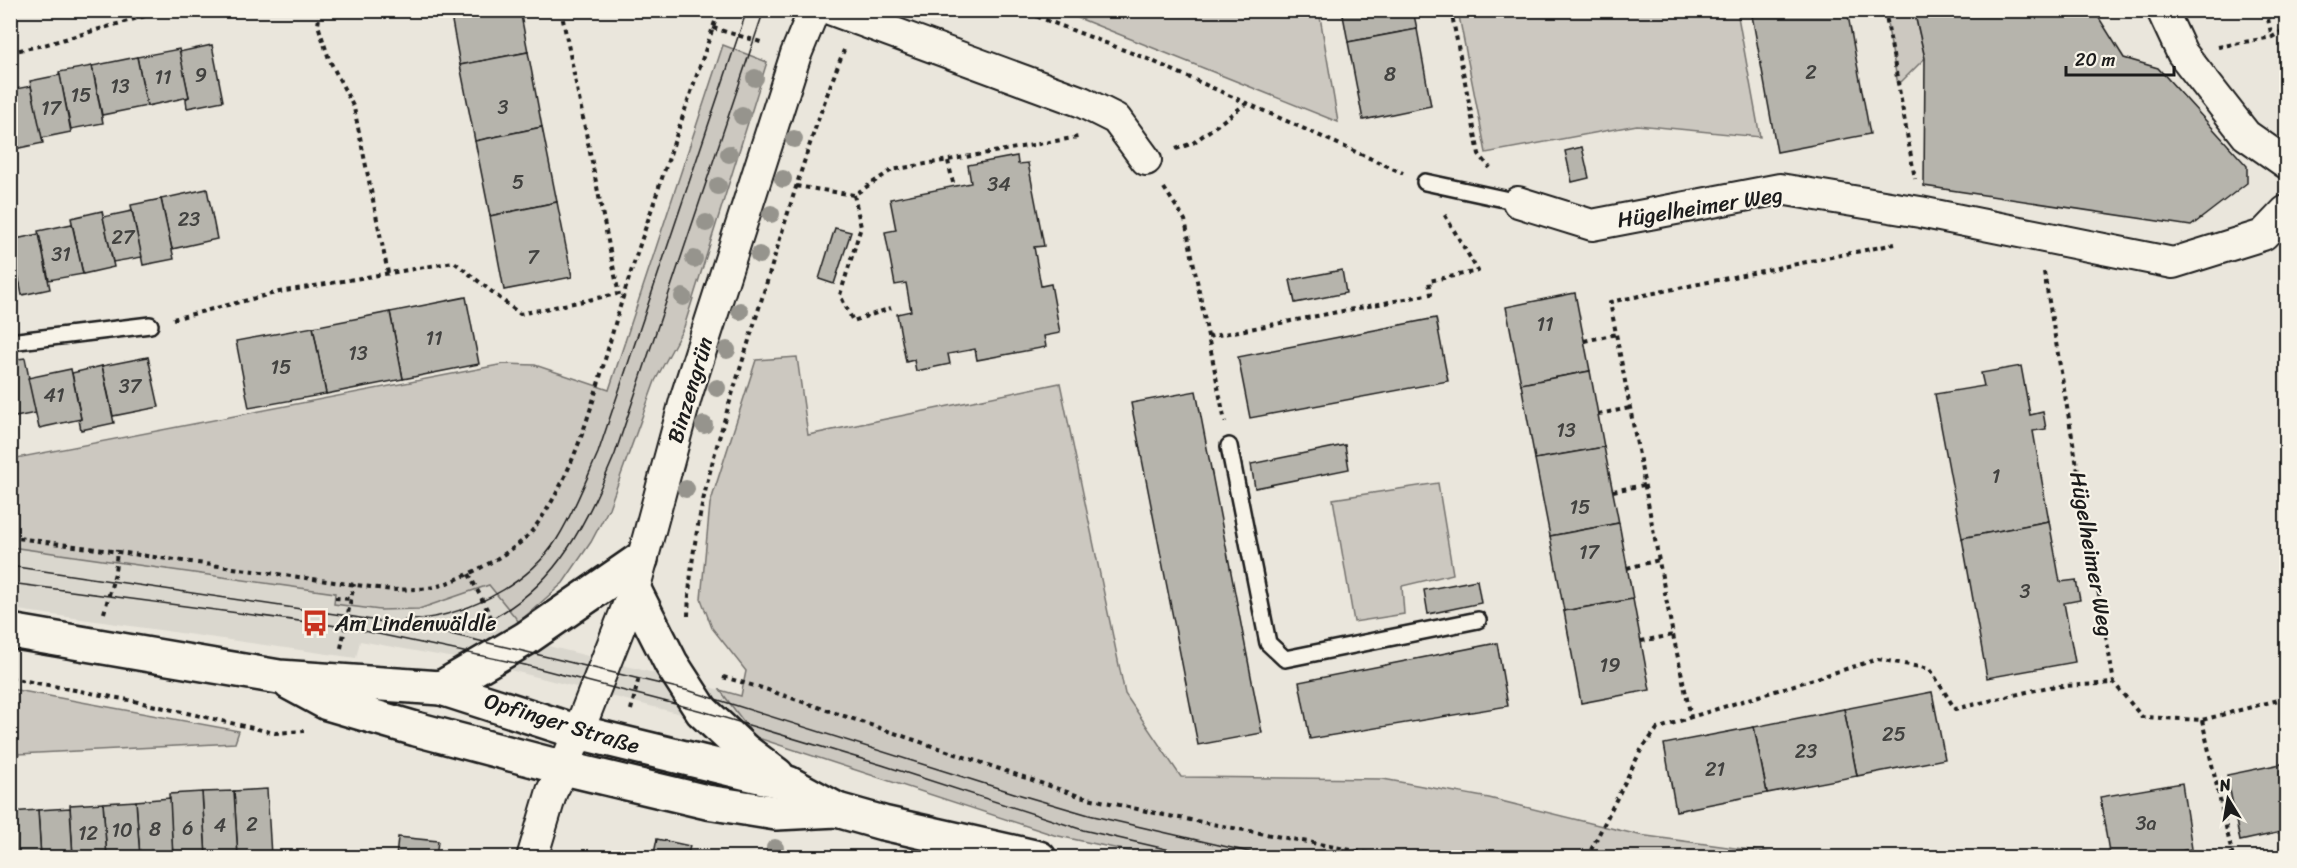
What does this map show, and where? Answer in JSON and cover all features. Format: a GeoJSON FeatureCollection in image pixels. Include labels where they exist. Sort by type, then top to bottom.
{"type":"FeatureCollection","features":[{"type":"Feature","properties":{"kind":"street","name":"Binzengrün"},"geometry":{"type":"LineString","coordinates":[[532,858],[552,790],[564,768],[633,590],[686,397],[796,54],[814,10]]}},
{"type":"Feature","properties":{"kind":"street"},"geometry":{"type":"LineString","coordinates":[[2162,10],[2182,54],[2246,135],[2286,163]]}},
{"type":"Feature","properties":{"kind":"street"},"geometry":{"type":"LineString","coordinates":[[844,16],[1082,102],[1116,119],[1146,160]]}},
{"type":"Feature","properties":{"kind":"street","name":"Hügelheimer Weg"},"geometry":{"type":"LineString","coordinates":[[1518,202],[1592,225],[1780,189],[1920,212],[2173,263],[2263,235],[2286,211]]}},
{"type":"Feature","properties":{"kind":"street"},"geometry":{"type":"LineString","coordinates":[[441,688],[525,639],[640,559]]}},
{"type":"Feature","properties":{"kind":"street"},"geometry":{"type":"LineString","coordinates":[[633,590],[671,663],[702,711],[745,751],[788,783]]}},
{"type":"Feature","properties":{"kind":"street","name":"Opfinger Straße"},"geometry":{"type":"LineString","coordinates":[[10,631],[279,677],[441,688],[578,732],[788,783],[837,810],[1040,858]]}},
{"type":"Feature","properties":{"kind":"street","name":"Opfinger Straße"},"geometry":{"type":"LineString","coordinates":[[279,677],[327,703],[458,741],[706,802],[776,813],[837,810]]}},
{"type":"Feature","properties":{"kind":"lane"},"geometry":{"type":"LineString","coordinates":[[1425,182],[1518,202]]}},
{"type":"Feature","properties":{"kind":"lane"},"geometry":{"type":"LineString","coordinates":[[10,342],[150,325]]}},
{"type":"Feature","properties":{"kind":"lane"},"geometry":{"type":"LineString","coordinates":[[1229,446],[1268,643],[1285,658],[1478,620]]}},
{"type":"Feature","properties":{"kind":"path"},"geometry":{"type":"LineString","coordinates":[[10,52],[44,45],[166,10]]}},
{"type":"Feature","properties":{"kind":"path"},"geometry":{"type":"LineString","coordinates":[[320,10],[318,25],[329,58],[354,108],[388,273]]}},
{"type":"Feature","properties":{"kind":"path"},"geometry":{"type":"LineString","coordinates":[[561,10],[617,294]]}},
{"type":"Feature","properties":{"kind":"path"},"geometry":{"type":"LineString","coordinates":[[10,537],[117,550],[392,590],[436,587],[469,574],[530,534],[557,495],[578,446],[623,297],[719,10]]}},
{"type":"Feature","properties":{"kind":"path"},"geometry":{"type":"LineString","coordinates":[[1020,10],[1150,60],[1425,182],[1478,271],[1429,281],[1431,294],[1208,337]]}},
{"type":"Feature","properties":{"kind":"path"},"geometry":{"type":"LineString","coordinates":[[1451,10],[1479,154],[1518,202]]}},
{"type":"Feature","properties":{"kind":"path"},"geometry":{"type":"LineString","coordinates":[[1885,10],[1920,212]]}},
{"type":"Feature","properties":{"kind":"path"},"geometry":{"type":"LineString","coordinates":[[2266,10],[2272,37]]}},
{"type":"Feature","properties":{"kind":"path"},"geometry":{"type":"LineString","coordinates":[[688,622],[689,580],[697,522],[710,467],[796,186],[838,66],[844,16]]}},
{"type":"Feature","properties":{"kind":"path"},"geometry":{"type":"LineString","coordinates":[[2182,54],[2272,37],[2286,29]]}},
{"type":"Feature","properties":{"kind":"path"},"geometry":{"type":"LineString","coordinates":[[1229,446],[1185,220],[1146,160],[1193,143],[1248,102]]}},
{"type":"Feature","properties":{"kind":"path"},"geometry":{"type":"LineString","coordinates":[[796,186],[854,195],[892,170],[1074,138],[1116,119]]}},
{"type":"Feature","properties":{"kind":"path"},"geometry":{"type":"LineString","coordinates":[[948,160],[954,187]]}},
{"type":"Feature","properties":{"kind":"path"},"geometry":{"type":"LineString","coordinates":[[854,195],[861,227],[840,295],[853,321],[891,308]]}},
{"type":"Feature","properties":{"kind":"path","name":"Hügelheimer Weg"},"geometry":{"type":"LineString","coordinates":[[2038,236],[2114,683],[2142,717],[2202,720],[2286,698]]}},
{"type":"Feature","properties":{"kind":"path"},"geometry":{"type":"LineString","coordinates":[[1691,717],[1673,635],[1610,302],[1895,244]]}},
{"type":"Feature","properties":{"kind":"path"},"geometry":{"type":"LineString","coordinates":[[150,325],[279,292],[454,262],[520,314],[617,294],[623,297]]}},
{"type":"Feature","properties":{"kind":"path"},"geometry":{"type":"LineString","coordinates":[[1584,341],[1617,334]]}},
{"type":"Feature","properties":{"kind":"path"},"geometry":{"type":"LineString","coordinates":[[1598,414],[1630,408]]}},
{"type":"Feature","properties":{"kind":"path"},"geometry":{"type":"LineString","coordinates":[[1612,491],[1644,485]]}},
{"type":"Feature","properties":{"kind":"path"},"geometry":{"type":"LineString","coordinates":[[104,616],[115,573],[117,550]]}},
{"type":"Feature","properties":{"kind":"path"},"geometry":{"type":"LineString","coordinates":[[1627,568],[1659,560]]}},
{"type":"Feature","properties":{"kind":"path"},"geometry":{"type":"LineString","coordinates":[[341,651],[354,584]]}},
{"type":"Feature","properties":{"kind":"path"},"geometry":{"type":"LineString","coordinates":[[335,598],[351,599]]}},
{"type":"Feature","properties":{"kind":"path"},"geometry":{"type":"LineString","coordinates":[[1641,641],[1673,635]]}},
{"type":"Feature","properties":{"kind":"path"},"geometry":{"type":"LineString","coordinates":[[1587,858],[1641,750],[1656,729],[1691,717],[1878,659],[1930,669],[1955,709],[2048,687],[2114,683]]}},
{"type":"Feature","properties":{"kind":"path"},"geometry":{"type":"LineString","coordinates":[[720,676],[762,688],[1079,796],[1164,815],[1392,858]]}},
{"type":"Feature","properties":{"kind":"path"},"geometry":{"type":"LineString","coordinates":[[10,678],[134,701],[275,733],[314,732]]}},
{"type":"Feature","properties":{"kind":"path"},"geometry":{"type":"LineString","coordinates":[[2202,720],[2233,858]]}},
{"type":"Feature","properties":{"kind":"shaded area"},"geometry":{"type":"Polygon","coordinates":[[[1061,11],[1319,11],[1338,122],[1061,11]]]}},
{"type":"Feature","properties":{"kind":"shaded area"},"geometry":{"type":"Polygon","coordinates":[[[1458,11],[1737,11],[1760,137],[1637,125],[1486,153],[1458,11]]]}},
{"type":"Feature","properties":{"kind":"shaded area"},"geometry":{"type":"Polygon","coordinates":[[[1885,11],[1914,11],[1925,58],[1898,85],[1885,11]]]}},
{"type":"Feature","properties":{"kind":"shaded area"},"geometry":{"type":"Polygon","coordinates":[[[723,45],[758,59],[641,424],[609,508],[591,542],[563,583],[502,634],[720,690],[920,753],[1156,857],[1054,835],[716,723],[482,663],[360,641],[356,658],[11,609],[11,547],[336,593],[334,603],[380,610],[419,609],[488,585],[603,408],[723,45]]]}},
{"type":"Feature","properties":{"kind":"shaded area"},"geometry":{"type":"Polygon","coordinates":[[[723,45],[767,62],[684,327],[655,381],[609,508],[591,542],[563,583],[519,622],[489,585],[419,609],[380,610],[334,604],[335,593],[11,547],[11,459],[504,364],[535,365],[609,390],[723,45]]]}},
{"type":"Feature","properties":{"kind":"shaded area"},"geometry":{"type":"Polygon","coordinates":[[[797,357],[808,435],[1060,383],[1125,694],[1181,777],[1383,779],[1489,798],[1639,835],[1802,857],[1156,857],[1054,835],[755,737],[720,690],[741,696],[746,671],[712,628],[701,599],[710,504],[756,360],[797,357]]]}},
{"type":"Feature","properties":{"kind":"shaded area"},"geometry":{"type":"Polygon","coordinates":[[[1438,483],[1453,574],[1402,586],[1404,614],[1354,622],[1333,499],[1438,483]]]}},
{"type":"Feature","properties":{"kind":"shaded area"},"geometry":{"type":"Polygon","coordinates":[[[10,689],[239,731],[235,743],[18,754],[14,735],[11,733],[10,689]]]}},
{"type":"Feature","properties":{"kind":"building"},"geometry":{"type":"Polygon","coordinates":[[[450,10],[520,10],[528,52],[460,65],[450,10]]]}},
{"type":"Feature","properties":{"kind":"building"},"geometry":{"type":"Polygon","coordinates":[[[1342,10],[1413,10],[1417,29],[1348,42],[1342,10]]]}},
{"type":"Feature","properties":{"kind":"building"},"geometry":{"type":"Polygon","coordinates":[[[1751,10],[1847,10],[1870,134],[1777,152],[1751,10]]]}},
{"type":"Feature","properties":{"kind":"building"},"geometry":{"type":"Polygon","coordinates":[[[1914,10],[2094,10],[2124,58],[2158,68],[2247,166],[2247,183],[2191,226],[1924,186],[1925,58],[1914,10]]]}},
{"type":"Feature","properties":{"kind":"building"},"geometry":{"type":"Polygon","coordinates":[[[1417,29],[1431,106],[1363,120],[1348,42],[1417,29]]]}},
{"type":"Feature","properties":{"kind":"building"},"geometry":{"type":"Polygon","coordinates":[[[212,45],[223,101],[187,108],[186,99],[189,97],[179,52],[212,45]]]}},
{"type":"Feature","properties":{"kind":"building"},"geometry":{"type":"Polygon","coordinates":[[[179,49],[189,97],[147,106],[137,57],[179,49]]]}},
{"type":"Feature","properties":{"kind":"building"},"geometry":{"type":"Polygon","coordinates":[[[528,52],[542,127],[475,141],[460,65],[528,52]]]}},
{"type":"Feature","properties":{"kind":"building"},"geometry":{"type":"Polygon","coordinates":[[[137,57],[147,106],[102,115],[92,66],[137,57]]]}},
{"type":"Feature","properties":{"kind":"building"},"geometry":{"type":"Polygon","coordinates":[[[92,66],[103,123],[71,129],[59,72],[92,66]]]}},
{"type":"Feature","properties":{"kind":"building"},"geometry":{"type":"Polygon","coordinates":[[[60,75],[71,132],[41,138],[30,81],[60,75]]]}},
{"type":"Feature","properties":{"kind":"building"},"geometry":{"type":"Polygon","coordinates":[[[31,86],[43,143],[10,150],[10,90],[31,86]]]}},
{"type":"Feature","properties":{"kind":"building"},"geometry":{"type":"Polygon","coordinates":[[[542,127],[557,202],[490,216],[475,141],[542,127]]]}},
{"type":"Feature","properties":{"kind":"building"},"geometry":{"type":"Polygon","coordinates":[[[1582,147],[1589,178],[1572,182],[1565,151],[1582,147]]]}},
{"type":"Feature","properties":{"kind":"building"},"geometry":{"type":"Polygon","coordinates":[[[1017,156],[1018,164],[1028,163],[1044,246],[1034,247],[1041,286],[1051,284],[1060,333],[1044,336],[1046,347],[977,360],[975,349],[948,354],[950,364],[916,371],[914,360],[906,362],[897,314],[911,311],[906,283],[895,285],[885,232],[896,230],[890,199],[971,183],[968,165],[1017,156]]]}},
{"type":"Feature","properties":{"kind":"building"},"geometry":{"type":"Polygon","coordinates":[[[207,189],[217,239],[172,249],[161,199],[207,189]]]}},
{"type":"Feature","properties":{"kind":"building"},"geometry":{"type":"Polygon","coordinates":[[[161,199],[174,259],[143,265],[131,205],[161,199]]]}},
{"type":"Feature","properties":{"kind":"building"},"geometry":{"type":"Polygon","coordinates":[[[557,202],[572,277],[504,290],[490,216],[557,202]]]}},
{"type":"Feature","properties":{"kind":"building"},"geometry":{"type":"Polygon","coordinates":[[[102,211],[114,267],[83,274],[71,218],[102,211]]]}},
{"type":"Feature","properties":{"kind":"building"},"geometry":{"type":"Polygon","coordinates":[[[132,211],[142,257],[113,262],[103,217],[132,211]]]}},
{"type":"Feature","properties":{"kind":"building"},"geometry":{"type":"Polygon","coordinates":[[[72,224],[83,274],[49,280],[38,231],[72,224]]]}},
{"type":"Feature","properties":{"kind":"building"},"geometry":{"type":"Polygon","coordinates":[[[835,228],[851,232],[834,284],[819,279],[835,228]]]}},
{"type":"Feature","properties":{"kind":"building"},"geometry":{"type":"Polygon","coordinates":[[[39,234],[50,289],[22,295],[11,240],[39,234]]]}},
{"type":"Feature","properties":{"kind":"building"},"geometry":{"type":"Polygon","coordinates":[[[10,239],[20,285],[10,287],[10,239]]]}},
{"type":"Feature","properties":{"kind":"building"},"geometry":{"type":"Polygon","coordinates":[[[1342,270],[1346,293],[1295,303],[1290,280],[1342,270]]]}},
{"type":"Feature","properties":{"kind":"building"},"geometry":{"type":"Polygon","coordinates":[[[1575,293],[1590,371],[1521,384],[1506,307],[1575,293]]]}},
{"type":"Feature","properties":{"kind":"building"},"geometry":{"type":"Polygon","coordinates":[[[466,297],[479,364],[403,379],[390,312],[466,297]]]}},
{"type":"Feature","properties":{"kind":"building"},"geometry":{"type":"Polygon","coordinates":[[[390,312],[403,379],[326,394],[313,327],[390,312]]]}},
{"type":"Feature","properties":{"kind":"building"},"geometry":{"type":"Polygon","coordinates":[[[1436,318],[1448,381],[1250,418],[1238,357],[1436,318]]]}},
{"type":"Feature","properties":{"kind":"building"},"geometry":{"type":"Polygon","coordinates":[[[313,327],[326,394],[249,408],[236,341],[313,327]]]}},
{"type":"Feature","properties":{"kind":"building"},"geometry":{"type":"Polygon","coordinates":[[[148,357],[159,407],[113,416],[102,366],[148,357]]]}},
{"type":"Feature","properties":{"kind":"building"},"geometry":{"type":"Polygon","coordinates":[[[25,358],[36,413],[10,418],[10,360],[25,358]]]}},
{"type":"Feature","properties":{"kind":"building"},"geometry":{"type":"Polygon","coordinates":[[[102,366],[114,423],[81,430],[72,373],[102,366]]]}},
{"type":"Feature","properties":{"kind":"building"},"geometry":{"type":"Polygon","coordinates":[[[2021,366],[2030,415],[2043,412],[2046,429],[2033,431],[2049,521],[1962,538],[1935,394],[1984,386],[1981,373],[2021,366]]]}},
{"type":"Feature","properties":{"kind":"building"},"geometry":{"type":"Polygon","coordinates":[[[71,369],[81,419],[39,428],[28,378],[71,369]]]}},
{"type":"Feature","properties":{"kind":"building"},"geometry":{"type":"Polygon","coordinates":[[[1590,371],[1604,447],[1535,459],[1521,384],[1590,371]]]}},
{"type":"Feature","properties":{"kind":"building"},"geometry":{"type":"Polygon","coordinates":[[[1196,391],[1262,733],[1198,745],[1131,403],[1196,391]]]}},
{"type":"Feature","properties":{"kind":"building"},"geometry":{"type":"Polygon","coordinates":[[[1345,445],[1349,469],[1255,488],[1251,464],[1345,445]]]}},
{"type":"Feature","properties":{"kind":"building"},"geometry":{"type":"Polygon","coordinates":[[[1604,447],[1619,523],[1550,536],[1535,459],[1604,447]]]}},
{"type":"Feature","properties":{"kind":"building"},"geometry":{"type":"Polygon","coordinates":[[[2049,521],[2060,582],[2076,580],[2080,600],[2064,603],[2075,662],[1987,678],[1962,538],[2049,521]]]}},
{"type":"Feature","properties":{"kind":"building"},"geometry":{"type":"Polygon","coordinates":[[[1619,523],[1633,599],[1564,611],[1550,536],[1619,523]]]}},
{"type":"Feature","properties":{"kind":"building"},"geometry":{"type":"Polygon","coordinates":[[[1477,580],[1481,603],[1428,614],[1424,590],[1477,580]]]}},
{"type":"Feature","properties":{"kind":"building"},"geometry":{"type":"Polygon","coordinates":[[[1633,599],[1650,690],[1581,703],[1564,611],[1633,599]]]}},
{"type":"Feature","properties":{"kind":"building"},"geometry":{"type":"Polygon","coordinates":[[[1497,643],[1508,706],[1310,739],[1299,682],[1497,643]]]}},
{"type":"Feature","properties":{"kind":"building"},"geometry":{"type":"Polygon","coordinates":[[[1932,692],[1945,759],[1857,776],[1844,709],[1932,692]]]}},
{"type":"Feature","properties":{"kind":"building"},"geometry":{"type":"Polygon","coordinates":[[[1844,709],[1857,776],[1767,793],[1754,727],[1844,709]]]}},
{"type":"Feature","properties":{"kind":"building"},"geometry":{"type":"Polygon","coordinates":[[[1754,727],[1767,793],[1676,811],[1664,744],[1754,727]]]}},
{"type":"Feature","properties":{"kind":"building"},"geometry":{"type":"Polygon","coordinates":[[[2286,763],[2286,831],[2240,841],[2227,775],[2286,763]]]}},
{"type":"Feature","properties":{"kind":"building"},"geometry":{"type":"Polygon","coordinates":[[[2182,783],[2192,849],[2139,858],[2110,858],[2100,797],[2182,783]]]}},
{"type":"Feature","properties":{"kind":"building"},"geometry":{"type":"Polygon","coordinates":[[[267,789],[271,856],[238,858],[234,791],[267,789]]]}},
{"type":"Feature","properties":{"kind":"building"},"geometry":{"type":"Polygon","coordinates":[[[234,791],[238,858],[206,858],[202,792],[234,791]]]}},
{"type":"Feature","properties":{"kind":"building"},"geometry":{"type":"Polygon","coordinates":[[[202,792],[206,858],[173,858],[169,794],[202,792]]]}},
{"type":"Feature","properties":{"kind":"building"},"geometry":{"type":"Polygon","coordinates":[[[170,798],[173,858],[140,858],[136,801],[170,798]]]}},
{"type":"Feature","properties":{"kind":"building"},"geometry":{"type":"Polygon","coordinates":[[[136,801],[140,858],[107,858],[103,803],[136,801]]]}},
{"type":"Feature","properties":{"kind":"building"},"geometry":{"type":"Polygon","coordinates":[[[103,803],[107,858],[73,858],[70,805],[103,803]]]}},
{"type":"Feature","properties":{"kind":"building"},"geometry":{"type":"Polygon","coordinates":[[[70,808],[73,858],[41,858],[38,810],[70,808]]]}},
{"type":"Feature","properties":{"kind":"building"},"geometry":{"type":"Polygon","coordinates":[[[38,810],[41,858],[10,858],[10,812],[38,810]]]}},
{"type":"Feature","properties":{"kind":"building"},"geometry":{"type":"Polygon","coordinates":[[[398,837],[438,841],[436,858],[396,858],[398,837]]]}},
{"type":"Feature","properties":{"kind":"building"},"geometry":{"type":"Polygon","coordinates":[[[657,839],[690,846],[687,858],[653,858],[657,839]]]}},
{"type":"Feature","properties":{"kind":"tram line"},"geometry":{"type":"LineString","coordinates":[[405,620],[448,614],[490,597],[528,572],[544,556],[563,529],[598,453],[747,10]]}},
{"type":"Feature","properties":{"kind":"tram line"},"geometry":{"type":"LineString","coordinates":[[444,630],[482,623],[493,618],[536,586],[554,568],[569,547],[594,502],[615,454],[764,10]]}},
{"type":"Feature","properties":{"kind":"tram line"},"geometry":{"type":"LineString","coordinates":[[10,566],[437,631],[690,691],[1089,815],[1275,858]]}},
{"type":"Feature","properties":{"kind":"tram line"},"geometry":{"type":"LineString","coordinates":[[10,583],[345,627],[525,665],[702,711],[882,765],[1083,830],[1205,858]]}},
{"type":"Feature","properties":{"kind":"place","name":"Am Lindenwäldle"},"geometry":{"type":"Point","coordinates":[315,623]}}]}
